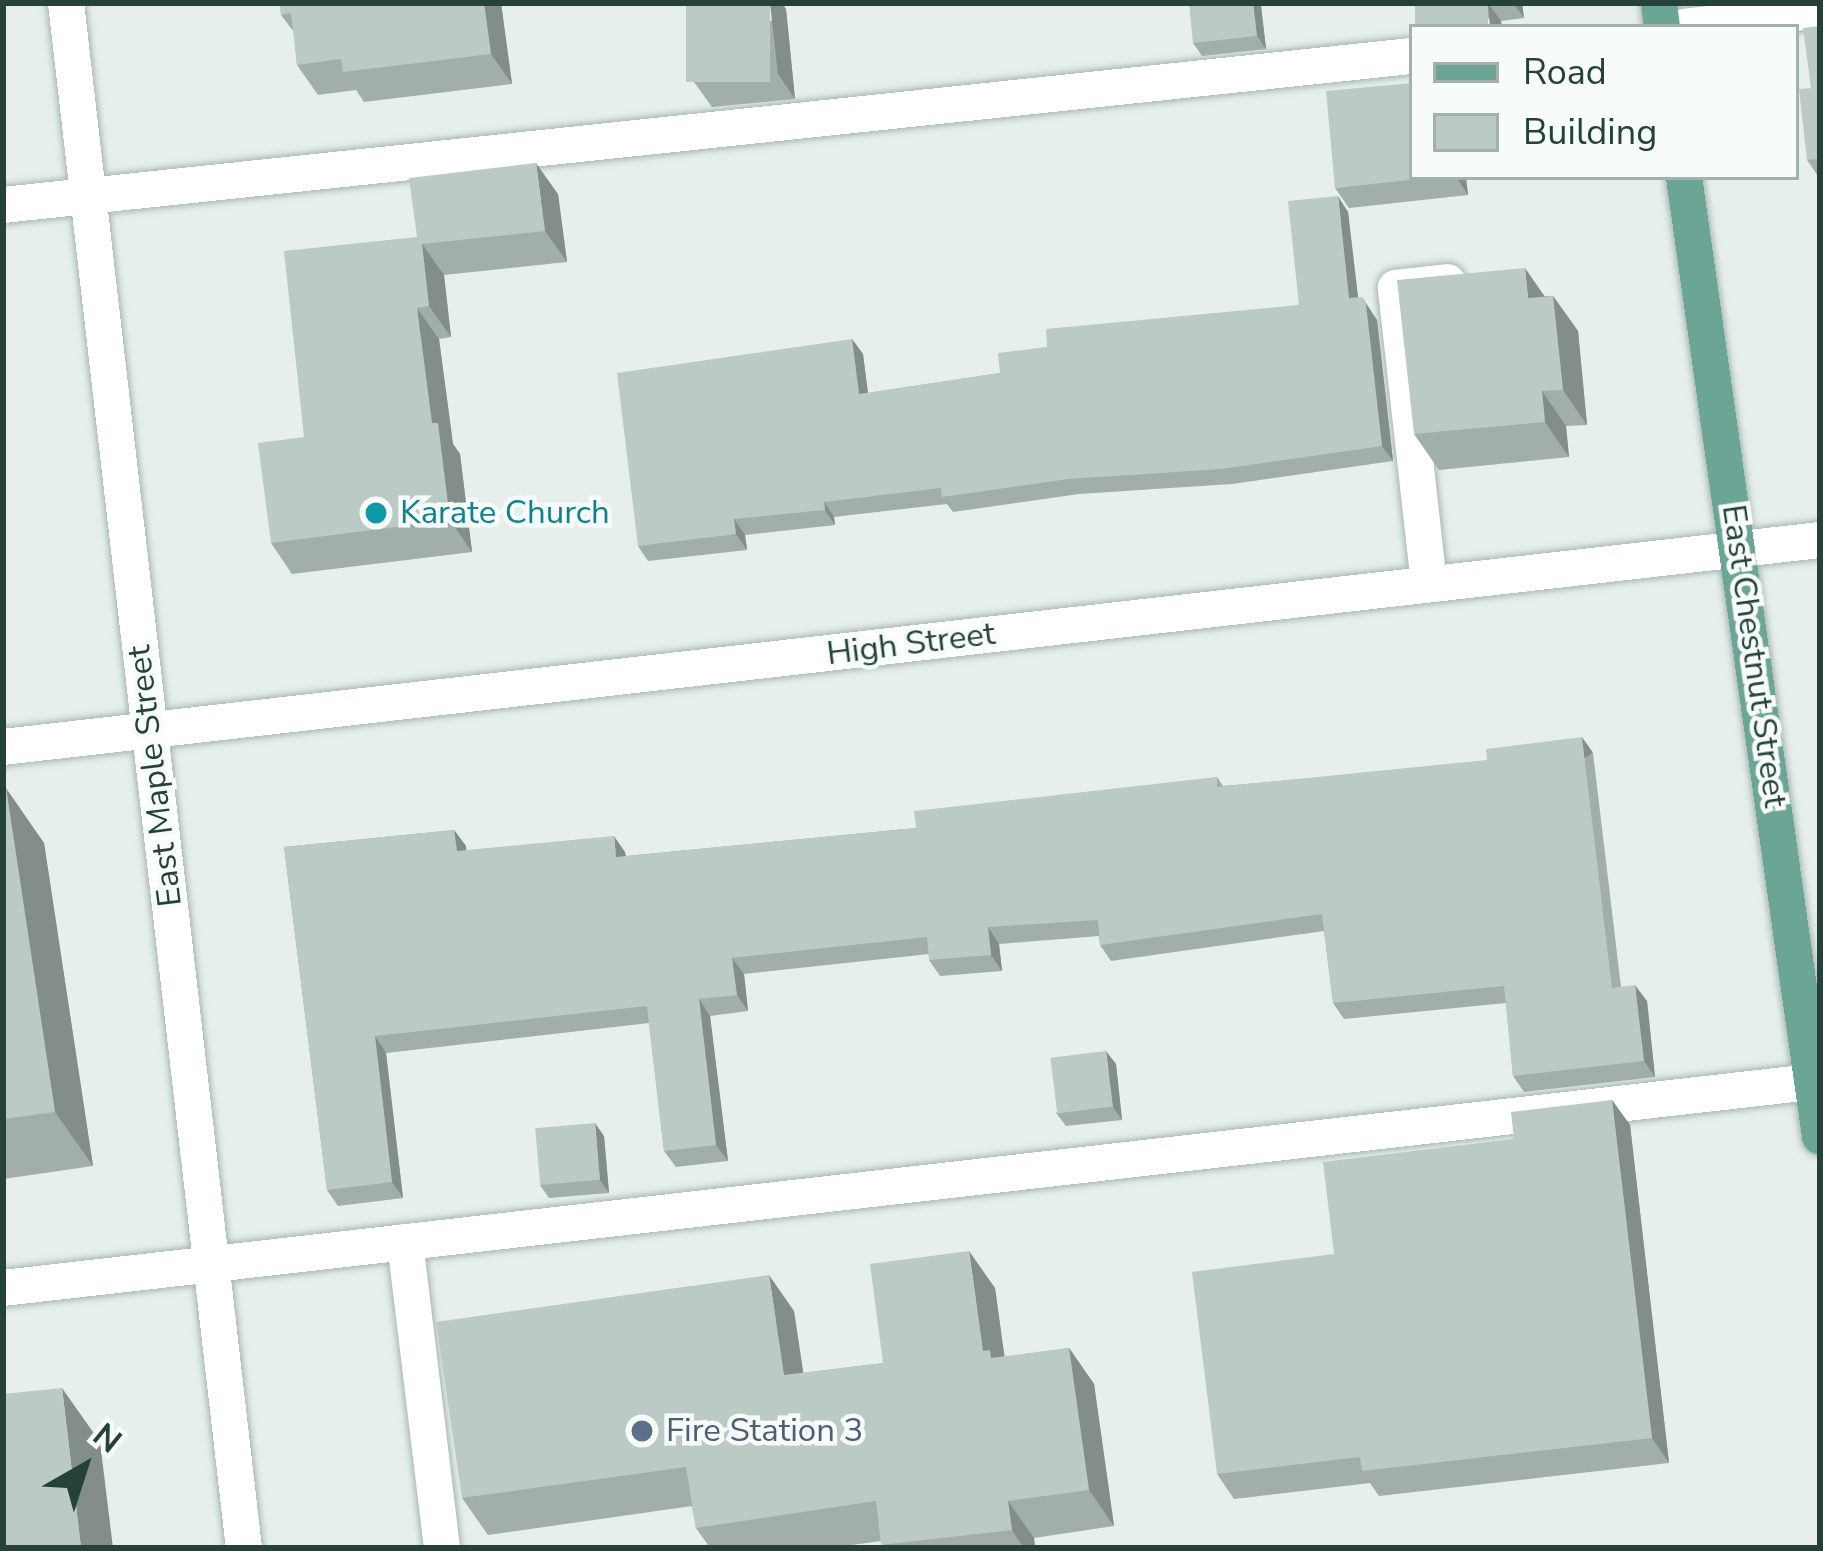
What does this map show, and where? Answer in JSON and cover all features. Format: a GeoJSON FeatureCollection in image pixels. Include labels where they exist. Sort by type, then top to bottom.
{"type":"FeatureCollection","features":[{"type":"Feature","properties":{"kind":"main road","name":"East Chestnut Street"},"geometry":{"type":"LineString","coordinates":[[1684,180],[1817,1081],[1820,1136]]}},
{"type":"Feature","properties":{"kind":"street","name":"East Maple Street"},"geometry":{"type":"LineString","coordinates":[[66,3],[244,1548]]}},
{"type":"Feature","properties":{"kind":"street"},"geometry":{"type":"LineString","coordinates":[[1707,24],[1820,10]]}},
{"type":"Feature","properties":{"kind":"street"},"geometry":{"type":"LineString","coordinates":[[3,205],[1409,56]]}},
{"type":"Feature","properties":{"kind":"street"},"geometry":{"type":"LineString","coordinates":[[1429,584],[1396,288],[1477,279]]}},
{"type":"Feature","properties":{"kind":"street","name":"High Street"},"geometry":{"type":"LineString","coordinates":[[3,747],[1820,540]]}},
{"type":"Feature","properties":{"kind":"street"},"geometry":{"type":"LineString","coordinates":[[3,1288],[1817,1081]]}},
{"type":"Feature","properties":{"kind":"street"},"geometry":{"type":"LineString","coordinates":[[405,1242],[442,1548]]}},
{"type":"Feature","properties":{"kind":"building"},"geometry":{"type":"Polygon","coordinates":[[[280,3],[484,3],[491,54],[343,72],[341,59],[297,65],[291,13],[281,15],[280,3]]]}},
{"type":"Feature","properties":{"kind":"building"},"geometry":{"type":"Polygon","coordinates":[[[686,3],[770,3],[770,82],[686,82],[686,3]]]}},
{"type":"Feature","properties":{"kind":"building"},"geometry":{"type":"Polygon","coordinates":[[[1189,3],[1253,3],[1257,36],[1193,43],[1189,3]]]}},
{"type":"Feature","properties":{"kind":"building"},"geometry":{"type":"Polygon","coordinates":[[[1415,3],[1488,3],[1488,24],[1415,24],[1415,3]]]}},
{"type":"Feature","properties":{"kind":"building"},"geometry":{"type":"Polygon","coordinates":[[[1820,26],[1820,159],[1807,160],[1799,89],[1811,88],[1803,28],[1820,26]]]}},
{"type":"Feature","properties":{"kind":"building"},"geometry":{"type":"Polygon","coordinates":[[[1409,83],[1410,180],[1335,188],[1326,91],[1409,83]]]}},
{"type":"Feature","properties":{"kind":"building"},"geometry":{"type":"Polygon","coordinates":[[[536,163],[545,231],[422,244],[429,306],[417,308],[450,520],[271,543],[258,443],[304,437],[284,251],[417,237],[409,178],[536,163]]]}},
{"type":"Feature","properties":{"kind":"building"},"geometry":{"type":"Polygon","coordinates":[[[1338,196],[1349,298],[1362,297],[1366,304],[1382,446],[1221,469],[1068,479],[942,497],[941,488],[824,502],[825,510],[734,519],[736,534],[638,546],[617,373],[852,339],[859,394],[1000,373],[998,353],[1047,347],[1046,329],[1299,305],[1288,201],[1338,196]]]}},
{"type":"Feature","properties":{"kind":"building"},"geometry":{"type":"Polygon","coordinates":[[[1525,268],[1528,298],[1553,296],[1563,390],[1542,391],[1545,422],[1414,434],[1397,280],[1525,268]]]}},
{"type":"Feature","properties":{"kind":"building"},"geometry":{"type":"Polygon","coordinates":[[[1582,737],[1612,988],[1635,985],[1644,1061],[1513,1076],[1504,986],[1333,1003],[1322,914],[1100,945],[1098,920],[988,927],[991,955],[929,960],[927,937],[732,958],[737,995],[699,999],[716,1145],[664,1151],[647,1006],[375,1036],[392,1182],[327,1190],[284,847],[454,830],[457,851],[614,836],[616,857],[916,828],[914,811],[1217,777],[1217,787],[1487,760],[1486,749],[1582,737]]]}},
{"type":"Feature","properties":{"kind":"building"},"geometry":{"type":"Polygon","coordinates":[[[3,789],[55,1112],[3,1119],[3,789]]]}},
{"type":"Feature","properties":{"kind":"building"},"geometry":{"type":"Polygon","coordinates":[[[1106,1051],[1113,1107],[1057,1113],[1050,1058],[1106,1051]]]}},
{"type":"Feature","properties":{"kind":"building"},"geometry":{"type":"Polygon","coordinates":[[[1612,1100],[1652,1438],[1362,1471],[1360,1457],[1217,1474],[1192,1272],[1334,1254],[1323,1162],[1514,1139],[1511,1112],[1612,1100]]]}},
{"type":"Feature","properties":{"kind":"building"},"geometry":{"type":"Polygon","coordinates":[[[595,1123],[600,1180],[540,1185],[535,1128],[595,1123]]]}},
{"type":"Feature","properties":{"kind":"building"},"geometry":{"type":"Polygon","coordinates":[[[969,1251],[983,1351],[990,1350],[991,1358],[1069,1348],[1089,1490],[1008,1501],[1012,1530],[881,1545],[876,1501],[696,1528],[686,1467],[462,1498],[436,1322],[769,1275],[784,1375],[883,1363],[870,1264],[969,1251]]]}},
{"type":"Feature","properties":{"kind":"building"},"geometry":{"type":"Polygon","coordinates":[[[62,1388],[81,1548],[3,1548],[3,1394],[62,1388]]]}},
{"type":"Feature","properties":{"kind":"place","name":"Karate Church"},"geometry":{"type":"Point","coordinates":[376,513]}},
{"type":"Feature","properties":{"kind":"place","name":"Fire Station 3"},"geometry":{"type":"Point","coordinates":[642,1431]}}]}
